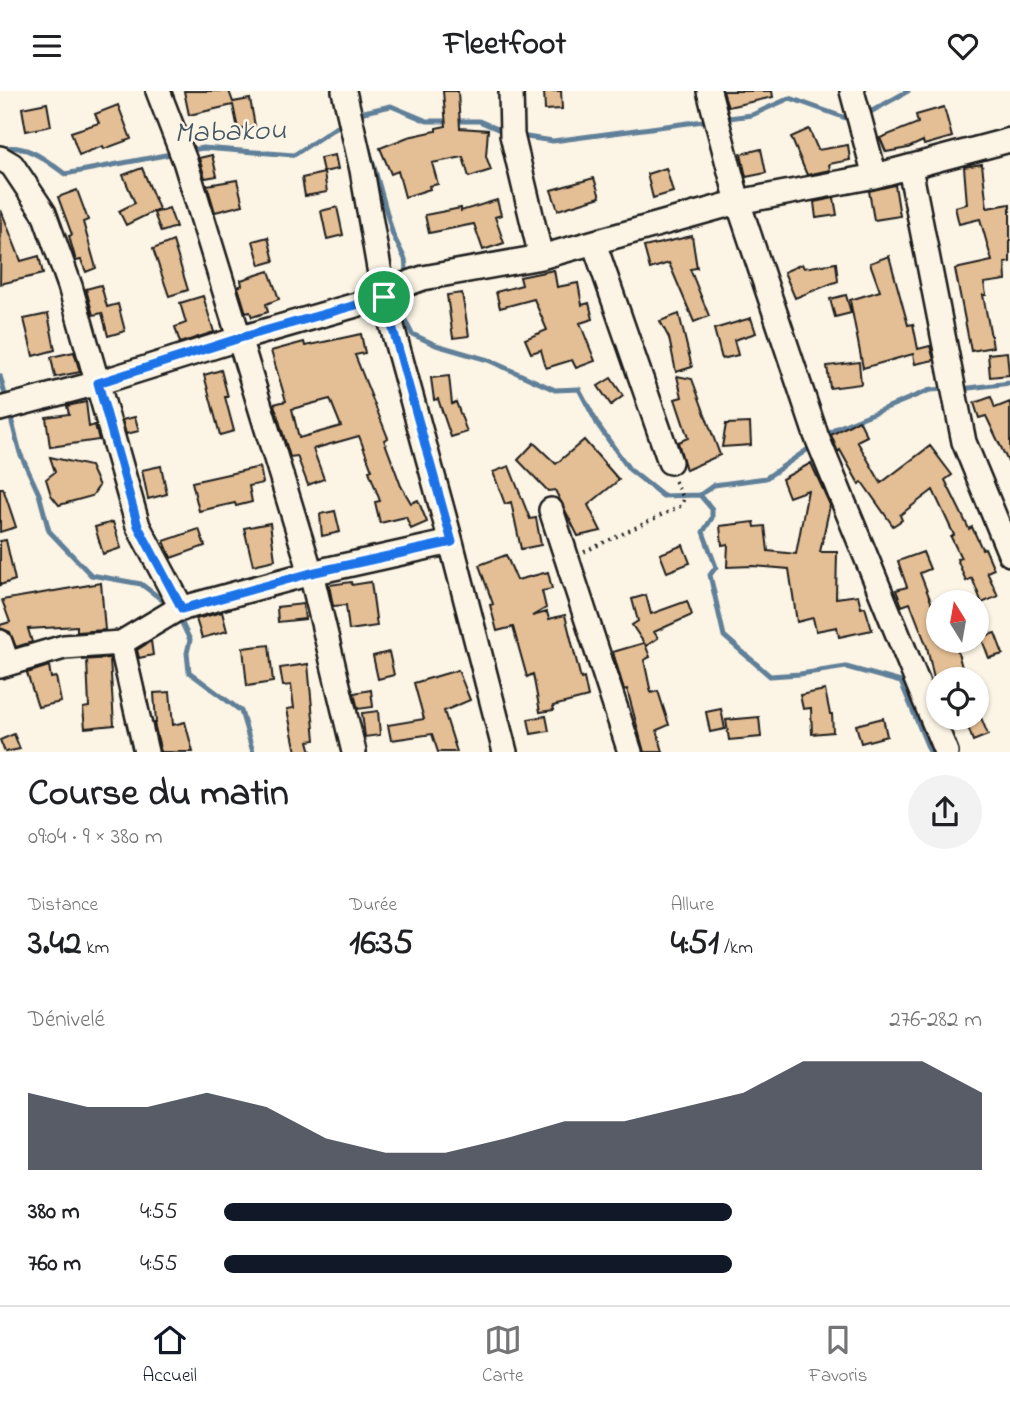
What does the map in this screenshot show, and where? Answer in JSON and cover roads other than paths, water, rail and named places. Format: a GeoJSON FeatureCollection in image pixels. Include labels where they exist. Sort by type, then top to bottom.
{"type":"FeatureCollection","features":[{"type":"Feature","properties":{"kind":"street"},"geometry":{"type":"LineString","coordinates":[[158,91],[184,161],[311,573],[354,752]]}},
{"type":"Feature","properties":{"kind":"street"},"geometry":{"type":"LineString","coordinates":[[344,91],[505,752]]}},
{"type":"Feature","properties":{"kind":"street"},"geometry":{"type":"LineString","coordinates":[[511,91],[512,135],[541,257]]}},
{"type":"Feature","properties":{"kind":"street"},"geometry":{"type":"LineString","coordinates":[[709,91],[738,202],[819,442],[946,752]]}},
{"type":"Feature","properties":{"kind":"street"},"geometry":{"type":"LineString","coordinates":[[852,91],[875,176]]}},
{"type":"Feature","properties":{"kind":"street"},"geometry":{"type":"LineString","coordinates":[[6,408],[98,383],[393,292],[424,278],[541,257],[738,202],[875,176],[1010,140]]}},
{"type":"Feature","properties":{"kind":"street"},"geometry":{"type":"LineString","coordinates":[[0,158],[12,165],[44,213],[70,286],[138,526],[182,609]]}},
{"type":"Feature","properties":{"kind":"street"},"geometry":{"type":"LineString","coordinates":[[910,168],[964,442],[1010,554]]}},
{"type":"Feature","properties":{"kind":"street"},"geometry":{"type":"LineString","coordinates":[[594,243],[670,462]]}},
{"type":"Feature","properties":{"kind":"street"},"geometry":{"type":"LineString","coordinates":[[551,510],[630,752]]}},
{"type":"Feature","properties":{"kind":"street"},"geometry":{"type":"LineString","coordinates":[[2,657],[64,647],[121,643],[182,609],[311,573],[452,542]]}},
{"type":"Feature","properties":{"kind":"street"},"geometry":{"type":"LineString","coordinates":[[121,643],[146,752]]}},
{"type":"Feature","properties":{"kind":"waterway","name":"Mabakou"},"geometry":{"type":"LineString","coordinates":[[865,115],[908,91]]}},
{"type":"Feature","properties":{"kind":"waterway","name":"Mabakou"},"geometry":{"type":"LineString","coordinates":[[721,119],[752,115],[790,98],[854,121]]}},
{"type":"Feature","properties":{"kind":"waterway","name":"Mabakou"},"geometry":{"type":"LineString","coordinates":[[355,114],[391,106],[427,121],[479,121],[507,133]]}},
{"type":"Feature","properties":{"kind":"waterway","name":"Mabakou"},"geometry":{"type":"LineString","coordinates":[[520,136],[553,141],[711,120]]}},
{"type":"Feature","properties":{"kind":"waterway","name":"Mabakou"},"geometry":{"type":"LineString","coordinates":[[186,151],[203,148],[294,155],[344,122]]}},
{"type":"Feature","properties":{"kind":"waterway","name":"Mabakou"},"geometry":{"type":"LineString","coordinates":[[0,149],[9,147],[27,150],[65,174],[176,153]]}},
{"type":"Feature","properties":{"kind":"waterway"},"geometry":{"type":"LineString","coordinates":[[369,149],[393,235],[405,259],[407,276]]}},
{"type":"Feature","properties":{"kind":"waterway"},"geometry":{"type":"LineString","coordinates":[[408,289],[409,299],[403,316],[412,334],[436,345],[488,360],[555,390],[579,389],[598,425],[629,469],[663,496],[700,495],[714,485],[766,478],[814,445]]}},
{"type":"Feature","properties":{"kind":"waterway"},"geometry":{"type":"LineString","coordinates":[[0,376],[7,402]]}},
{"type":"Feature","properties":{"kind":"waterway"},"geometry":{"type":"LineString","coordinates":[[961,389],[1010,383]]}},
{"type":"Feature","properties":{"kind":"waterway"},"geometry":{"type":"LineString","coordinates":[[824,437],[837,428],[930,390],[948,389]]}},
{"type":"Feature","properties":{"kind":"waterway"},"geometry":{"type":"LineString","coordinates":[[9,411],[20,453],[39,494],[49,531],[91,575],[141,584],[169,605]]}},
{"type":"Feature","properties":{"kind":"waterway"},"geometry":{"type":"LineString","coordinates":[[700,495],[712,509],[712,518],[703,532],[716,567],[710,575],[724,636],[770,676],[846,667],[901,682],[930,752]]}},
{"type":"Feature","properties":{"kind":"waterway"},"geometry":{"type":"LineString","coordinates":[[178,615],[190,640],[187,653],[189,672],[241,711],[253,752]]}}]}
